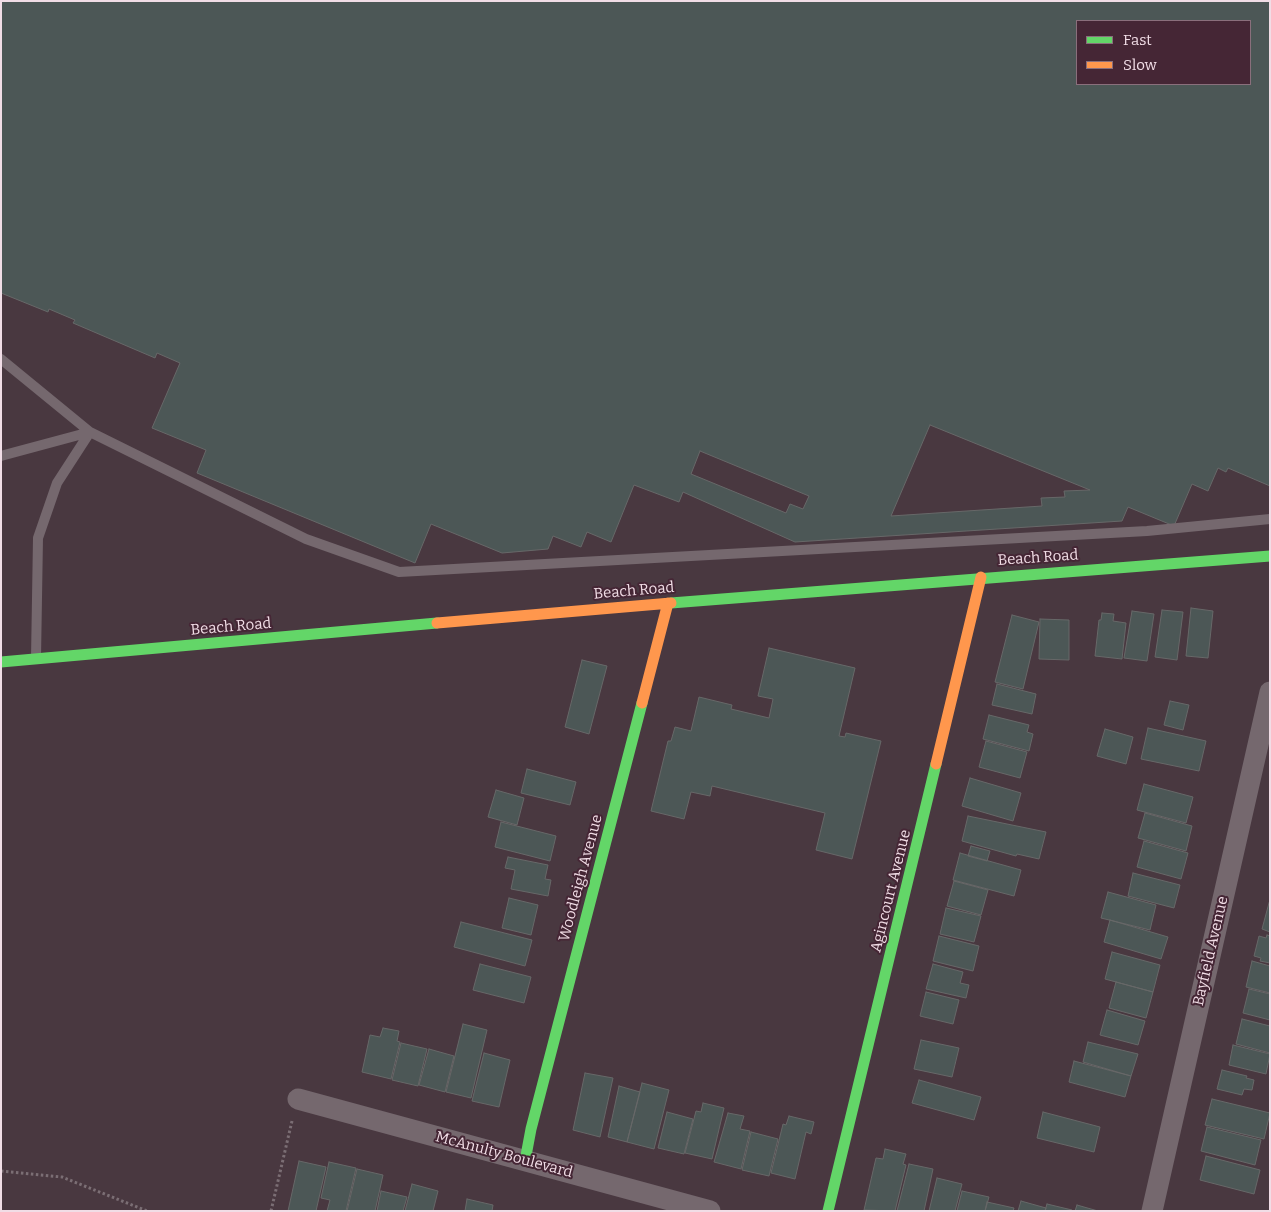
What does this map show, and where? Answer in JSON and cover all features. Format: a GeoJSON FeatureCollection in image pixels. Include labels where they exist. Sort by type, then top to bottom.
{"type":"FeatureCollection","features":[{"type":"Feature","properties":{"kind":"street","name":"Beach Road"},"geometry":{"type":"LineString","coordinates":[[1,662],[668,603],[1270,556]]}},
{"type":"Feature","properties":{"kind":"street","name":"Agincourt Avenue"},"geometry":{"type":"LineString","coordinates":[[828,1211],[981,578]]}},
{"type":"Feature","properties":{"kind":"street","name":"Woodleigh Avenue"},"geometry":{"type":"LineString","coordinates":[[525,1161],[531,1129],[668,603]]}},
{"type":"Feature","properties":{"kind":"street","name":"Bayfield Avenue"},"geometry":{"type":"LineString","coordinates":[[1152,1211],[1270,692]]}},
{"type":"Feature","properties":{"kind":"street","name":"McAnulty Boulevard"},"geometry":{"type":"LineString","coordinates":[[298,1099],[710,1211]]}},
{"type":"Feature","properties":{"kind":"lane"},"geometry":{"type":"LineString","coordinates":[[1,359],[90,432],[306,540],[398,572],[465,570],[1147,532],[1270,519]]}},
{"type":"Feature","properties":{"kind":"lane"},"geometry":{"type":"LineString","coordinates":[[1,456],[90,432]]}},
{"type":"Feature","properties":{"kind":"lane"},"geometry":{"type":"LineString","coordinates":[[36,659],[38,538],[57,483],[90,432]]}},
{"type":"Feature","properties":{"kind":"path"},"geometry":{"type":"LineString","coordinates":[[272,1211],[298,1099]]}},
{"type":"Feature","properties":{"kind":"path"},"geometry":{"type":"LineString","coordinates":[[1,1172],[62,1177],[148,1211]]}},
{"type":"Feature","properties":{"kind":"building"},"geometry":{"type":"Polygon","coordinates":[[[1,1],[1270,1],[1270,486],[1228,468],[1226,472],[1218,468],[1208,491],[1192,484],[1174,526],[1128,507],[1122,521],[795,542],[683,492],[679,502],[634,485],[611,542],[587,532],[581,547],[553,536],[548,549],[502,553],[431,524],[415,563],[197,473],[206,450],[152,428],[180,363],[157,353],[155,358],[73,323],[75,320],[49,309],[48,312],[1,293],[1,1]],[[930,425],[891,516],[1042,506],[1041,498],[1065,497],[1064,491],[1090,490],[930,425]],[[700,451],[691,474],[786,513],[790,504],[803,509],[809,496],[700,451]]]}},
{"type":"Feature","properties":{"kind":"building"},"geometry":{"type":"Polygon","coordinates":[[[1191,608],[1213,611],[1208,658],[1186,656],[1191,608]]]}},
{"type":"Feature","properties":{"kind":"building"},"geometry":{"type":"Polygon","coordinates":[[[1162,610],[1183,612],[1177,660],[1155,657],[1162,610]]]}},
{"type":"Feature","properties":{"kind":"building"},"geometry":{"type":"Polygon","coordinates":[[[1132,611],[1154,614],[1147,661],[1124,658],[1132,611]]]}},
{"type":"Feature","properties":{"kind":"building"},"geometry":{"type":"Polygon","coordinates":[[[1102,613],[1114,614],[1113,621],[1126,623],[1122,659],[1095,656],[1099,620],[1101,620],[1102,613]]]}},
{"type":"Feature","properties":{"kind":"building"},"geometry":{"type":"Polygon","coordinates":[[[1012,615],[1039,622],[1023,689],[995,682],[1012,615]]]}},
{"type":"Feature","properties":{"kind":"building"},"geometry":{"type":"Polygon","coordinates":[[[1040,619],[1069,620],[1069,660],[1039,659],[1040,619]]]}},
{"type":"Feature","properties":{"kind":"building"},"geometry":{"type":"Polygon","coordinates":[[[769,648],[855,668],[839,736],[845,737],[846,733],[881,741],[852,859],[816,850],[825,813],[712,786],[710,796],[691,792],[684,819],[651,811],[668,741],[671,741],[675,727],[691,731],[699,697],[732,705],[731,709],[769,718],[773,699],[758,696],[769,648]]]}},
{"type":"Feature","properties":{"kind":"building"},"geometry":{"type":"Polygon","coordinates":[[[582,660],[607,666],[589,734],[565,727],[582,660]]]}},
{"type":"Feature","properties":{"kind":"building"},"geometry":{"type":"Polygon","coordinates":[[[997,684],[1036,694],[1032,714],[992,705],[997,684]]]}},
{"type":"Feature","properties":{"kind":"building"},"geometry":{"type":"Polygon","coordinates":[[[1170,701],[1189,705],[1183,730],[1164,725],[1170,701]]]}},
{"type":"Feature","properties":{"kind":"building"},"geometry":{"type":"Polygon","coordinates":[[[989,715],[1029,725],[1027,732],[1033,734],[1029,751],[983,739],[989,715]]]}},
{"type":"Feature","properties":{"kind":"building"},"geometry":{"type":"Polygon","coordinates":[[[1148,728],[1206,741],[1199,771],[1141,759],[1148,728]]]}},
{"type":"Feature","properties":{"kind":"building"},"geometry":{"type":"Polygon","coordinates":[[[1105,729],[1133,737],[1126,764],[1097,756],[1105,729]]]}},
{"type":"Feature","properties":{"kind":"building"},"geometry":{"type":"Polygon","coordinates":[[[986,741],[1027,752],[1020,778],[979,767],[986,741]]]}},
{"type":"Feature","properties":{"kind":"building"},"geometry":{"type":"Polygon","coordinates":[[[527,769],[576,782],[570,805],[521,793],[527,769]]]}},
{"type":"Feature","properties":{"kind":"building"},"geometry":{"type":"Polygon","coordinates":[[[970,778],[1021,793],[1013,821],[962,806],[970,778]]]}},
{"type":"Feature","properties":{"kind":"building"},"geometry":{"type":"Polygon","coordinates":[[[1144,784],[1193,797],[1186,823],[1137,810],[1144,784]]]}},
{"type":"Feature","properties":{"kind":"building"},"geometry":{"type":"Polygon","coordinates":[[[496,790],[524,798],[517,825],[488,817],[496,790]]]}},
{"type":"Feature","properties":{"kind":"building"},"geometry":{"type":"Polygon","coordinates":[[[1145,813],[1192,826],[1186,851],[1138,838],[1145,813]]]}},
{"type":"Feature","properties":{"kind":"building"},"geometry":{"type":"Polygon","coordinates":[[[968,816],[1046,832],[1039,859],[1017,854],[1016,856],[962,841],[968,816]]]}},
{"type":"Feature","properties":{"kind":"building"},"geometry":{"type":"Polygon","coordinates":[[[501,822],[556,836],[550,861],[495,847],[501,822]]]}},
{"type":"Feature","properties":{"kind":"building"},"geometry":{"type":"Polygon","coordinates":[[[1144,841],[1188,853],[1181,879],[1137,867],[1144,841]]]}},
{"type":"Feature","properties":{"kind":"building"},"geometry":{"type":"Polygon","coordinates":[[[971,846],[990,851],[987,861],[968,856],[971,846]]]}},
{"type":"Feature","properties":{"kind":"building"},"geometry":{"type":"Polygon","coordinates":[[[960,853],[1021,870],[1014,896],[953,880],[960,853]]]}},
{"type":"Feature","properties":{"kind":"building"},"geometry":{"type":"Polygon","coordinates":[[[508,857],[548,865],[545,879],[551,880],[548,896],[511,889],[515,870],[505,868],[508,857]]]}},
{"type":"Feature","properties":{"kind":"building"},"geometry":{"type":"Polygon","coordinates":[[[1133,873],[1180,885],[1174,908],[1128,896],[1133,873]]]}},
{"type":"Feature","properties":{"kind":"building"},"geometry":{"type":"Polygon","coordinates":[[[954,881],[988,890],[981,915],[947,906],[954,881]]]}},
{"type":"Feature","properties":{"kind":"building"},"geometry":{"type":"Polygon","coordinates":[[[1108,892],[1156,905],[1150,930],[1101,918],[1108,892]]]}},
{"type":"Feature","properties":{"kind":"building"},"geometry":{"type":"Polygon","coordinates":[[[509,898],[538,905],[531,935],[502,928],[509,898]]]}},
{"type":"Feature","properties":{"kind":"building"},"geometry":{"type":"Polygon","coordinates":[[[1270,904],[1270,932],[1262,929],[1270,904]]]}},
{"type":"Feature","properties":{"kind":"building"},"geometry":{"type":"Polygon","coordinates":[[[946,908],[981,916],[974,942],[940,934],[946,908]]]}},
{"type":"Feature","properties":{"kind":"building"},"geometry":{"type":"Polygon","coordinates":[[[1110,920],[1168,937],[1161,959],[1104,942],[1110,920]]]}},
{"type":"Feature","properties":{"kind":"building"},"geometry":{"type":"Polygon","coordinates":[[[461,922],[532,940],[525,966],[454,947],[461,922]]]}},
{"type":"Feature","properties":{"kind":"building"},"geometry":{"type":"Polygon","coordinates":[[[1267,935],[1270,936],[1270,963],[1260,961],[1261,958],[1254,956],[1259,936],[1266,938],[1267,935]]]}},
{"type":"Feature","properties":{"kind":"building"},"geometry":{"type":"Polygon","coordinates":[[[939,936],[979,946],[973,971],[933,961],[939,936]]]}},
{"type":"Feature","properties":{"kind":"building"},"geometry":{"type":"Polygon","coordinates":[[[1112,952],[1160,965],[1153,992],[1105,979],[1112,952]]]}},
{"type":"Feature","properties":{"kind":"building"},"geometry":{"type":"Polygon","coordinates":[[[1252,961],[1270,966],[1270,993],[1246,987],[1252,961]]]}},
{"type":"Feature","properties":{"kind":"building"},"geometry":{"type":"Polygon","coordinates":[[[480,964],[531,977],[524,1003],[473,990],[480,964]]]}},
{"type":"Feature","properties":{"kind":"building"},"geometry":{"type":"Polygon","coordinates":[[[933,964],[963,972],[960,983],[969,985],[966,998],[926,989],[933,964]]]}},
{"type":"Feature","properties":{"kind":"building"},"geometry":{"type":"Polygon","coordinates":[[[1116,982],[1153,992],[1146,1018],[1109,1008],[1116,982]]]}},
{"type":"Feature","properties":{"kind":"building"},"geometry":{"type":"Polygon","coordinates":[[[1249,989],[1270,994],[1270,1020],[1243,1013],[1249,989]]]}},
{"type":"Feature","properties":{"kind":"building"},"geometry":{"type":"Polygon","coordinates":[[[926,992],[959,1000],[953,1024],[920,1016],[926,992]]]}},
{"type":"Feature","properties":{"kind":"building"},"geometry":{"type":"Polygon","coordinates":[[[1107,1010],[1145,1021],[1138,1045],[1100,1035],[1107,1010]]]}},
{"type":"Feature","properties":{"kind":"building"},"geometry":{"type":"Polygon","coordinates":[[[1242,1019],[1270,1026],[1270,1053],[1236,1044],[1242,1019]]]}},
{"type":"Feature","properties":{"kind":"building"},"geometry":{"type":"Polygon","coordinates":[[[463,1024],[487,1030],[471,1098],[446,1092],[463,1024]]]}},
{"type":"Feature","properties":{"kind":"building"},"geometry":{"type":"Polygon","coordinates":[[[383,1028],[399,1031],[397,1041],[400,1042],[391,1079],[362,1072],[370,1035],[380,1037],[383,1028]]]}},
{"type":"Feature","properties":{"kind":"building"},"geometry":{"type":"Polygon","coordinates":[[[921,1040],[959,1048],[952,1077],[914,1069],[921,1040]]]}},
{"type":"Feature","properties":{"kind":"building"},"geometry":{"type":"Polygon","coordinates":[[[1088,1042],[1138,1054],[1131,1076],[1083,1062],[1088,1042]]]}},
{"type":"Feature","properties":{"kind":"building"},"geometry":{"type":"Polygon","coordinates":[[[401,1043],[427,1049],[418,1086],[392,1080],[401,1043]]]}},
{"type":"Feature","properties":{"kind":"building"},"geometry":{"type":"Polygon","coordinates":[[[1233,1045],[1270,1054],[1266,1074],[1229,1065],[1233,1045]]]}},
{"type":"Feature","properties":{"kind":"building"},"geometry":{"type":"Polygon","coordinates":[[[429,1049],[454,1056],[445,1092],[419,1085],[429,1049]]]}},
{"type":"Feature","properties":{"kind":"building"},"geometry":{"type":"Polygon","coordinates":[[[484,1053],[510,1060],[499,1107],[472,1101],[484,1053]]]}},
{"type":"Feature","properties":{"kind":"building"},"geometry":{"type":"Polygon","coordinates":[[[1074,1061],[1131,1076],[1125,1097],[1069,1082],[1074,1061]]]}},
{"type":"Feature","properties":{"kind":"building"},"geometry":{"type":"Polygon","coordinates":[[[1222,1070],[1247,1076],[1246,1078],[1254,1080],[1252,1090],[1244,1089],[1242,1095],[1217,1089],[1222,1070]]]}},
{"type":"Feature","properties":{"kind":"building"},"geometry":{"type":"Polygon","coordinates":[[[585,1073],[613,1078],[600,1137],[573,1130],[585,1073]]]}},
{"type":"Feature","properties":{"kind":"building"},"geometry":{"type":"Polygon","coordinates":[[[919,1080],[981,1097],[974,1120],[912,1103],[919,1080]]]}},
{"type":"Feature","properties":{"kind":"building"},"geometry":{"type":"Polygon","coordinates":[[[642,1083],[669,1090],[654,1149],[627,1142],[642,1083]]]}},
{"type":"Feature","properties":{"kind":"building"},"geometry":{"type":"Polygon","coordinates":[[[619,1086],[640,1092],[627,1142],[608,1137],[619,1086]]]}},
{"type":"Feature","properties":{"kind":"building"},"geometry":{"type":"Polygon","coordinates":[[[1212,1099],[1270,1113],[1264,1139],[1205,1125],[1212,1099]]]}},
{"type":"Feature","properties":{"kind":"building"},"geometry":{"type":"Polygon","coordinates":[[[703,1103],[724,1108],[712,1159],[685,1153],[696,1111],[701,1112],[703,1103]]]}},
{"type":"Feature","properties":{"kind":"building"},"geometry":{"type":"Polygon","coordinates":[[[667,1112],[693,1119],[684,1154],[658,1148],[667,1112]]]}},
{"type":"Feature","properties":{"kind":"building"},"geometry":{"type":"Polygon","coordinates":[[[1043,1112],[1100,1127],[1094,1152],[1037,1138],[1043,1112]]]}},
{"type":"Feature","properties":{"kind":"building"},"geometry":{"type":"Polygon","coordinates":[[[728,1113],[744,1116],[740,1129],[750,1131],[741,1169],[714,1162],[728,1113]]]}},
{"type":"Feature","properties":{"kind":"building"},"geometry":{"type":"Polygon","coordinates":[[[789,1116],[814,1122],[811,1134],[806,1132],[795,1179],[771,1173],[783,1124],[786,1125],[789,1116]]]}},
{"type":"Feature","properties":{"kind":"building"},"geometry":{"type":"Polygon","coordinates":[[[1207,1127],[1261,1140],[1255,1165],[1201,1151],[1207,1127]]]}},
{"type":"Feature","properties":{"kind":"building"},"geometry":{"type":"Polygon","coordinates":[[[751,1132],[778,1139],[769,1176],[742,1170],[751,1132]]]}},
{"type":"Feature","properties":{"kind":"building"},"geometry":{"type":"Polygon","coordinates":[[[885,1149],[906,1154],[903,1164],[906,1165],[895,1211],[864,1210],[876,1158],[883,1159],[885,1149]]]}},
{"type":"Feature","properties":{"kind":"building"},"geometry":{"type":"Polygon","coordinates":[[[1206,1156],[1260,1170],[1254,1194],[1200,1180],[1206,1156]]]}},
{"type":"Feature","properties":{"kind":"building"},"geometry":{"type":"Polygon","coordinates":[[[299,1161],[326,1167],[316,1211],[288,1211],[299,1161]]]}},
{"type":"Feature","properties":{"kind":"building"},"geometry":{"type":"Polygon","coordinates":[[[329,1162],[356,1168],[346,1211],[327,1211],[330,1200],[321,1198],[329,1162]]]}},
{"type":"Feature","properties":{"kind":"building"},"geometry":{"type":"Polygon","coordinates":[[[909,1164],[933,1169],[924,1211],[897,1211],[909,1164]]]}},
{"type":"Feature","properties":{"kind":"building"},"geometry":{"type":"Polygon","coordinates":[[[357,1169],[383,1175],[375,1211],[347,1211],[357,1169]]]}},
{"type":"Feature","properties":{"kind":"building"},"geometry":{"type":"Polygon","coordinates":[[[937,1178],[962,1184],[955,1211],[929,1211],[937,1178]]]}},
{"type":"Feature","properties":{"kind":"building"},"geometry":{"type":"Polygon","coordinates":[[[412,1184],[438,1191],[433,1211],[405,1211],[412,1184]]]}},
{"type":"Feature","properties":{"kind":"building"},"geometry":{"type":"Polygon","coordinates":[[[381,1191],[407,1197],[403,1211],[377,1211],[381,1191]]]}},
{"type":"Feature","properties":{"kind":"building"},"geometry":{"type":"Polygon","coordinates":[[[962,1191],[989,1197],[985,1211],[957,1211],[962,1191]]]}},
{"type":"Feature","properties":{"kind":"building"},"geometry":{"type":"Polygon","coordinates":[[[467,1199],[493,1205],[492,1211],[465,1211],[467,1199]]]}},
{"type":"Feature","properties":{"kind":"building"},"geometry":{"type":"Polygon","coordinates":[[[1021,1201],[1046,1208],[1045,1211],[1018,1211],[1021,1201]]]}},
{"type":"Feature","properties":{"kind":"building"},"geometry":{"type":"Polygon","coordinates":[[[987,1202],[1014,1208],[1013,1211],[985,1211],[987,1202]]]}},
{"type":"Feature","properties":{"kind":"building"},"geometry":{"type":"Polygon","coordinates":[[[1047,1204],[1072,1210],[1072,1211],[1045,1211],[1047,1204]]]}},
{"type":"Feature","properties":{"kind":"building"},"geometry":{"type":"Polygon","coordinates":[[[1077,1205],[1098,1211],[1075,1211],[1077,1205]]]}},
{"type":"Feature","properties":{"kind":"traffic: fast"},"geometry":{"type":"LineString","coordinates":[[671,603],[1270,556]]}},
{"type":"Feature","properties":{"kind":"traffic: fast"},"geometry":{"type":"LineString","coordinates":[[1,662],[437,623]]}},
{"type":"Feature","properties":{"kind":"traffic: fast"},"geometry":{"type":"LineString","coordinates":[[525,1161],[531,1129],[642,703]]}},
{"type":"Feature","properties":{"kind":"traffic: fast"},"geometry":{"type":"LineString","coordinates":[[828,1211],[936,764]]}},
{"type":"Feature","properties":{"kind":"traffic: slow"},"geometry":{"type":"LineString","coordinates":[[936,764],[981,577]]}},
{"type":"Feature","properties":{"kind":"traffic: slow"},"geometry":{"type":"LineString","coordinates":[[642,703],[668,603]]}},
{"type":"Feature","properties":{"kind":"traffic: slow"},"geometry":{"type":"LineString","coordinates":[[437,623],[671,603]]}}]}
